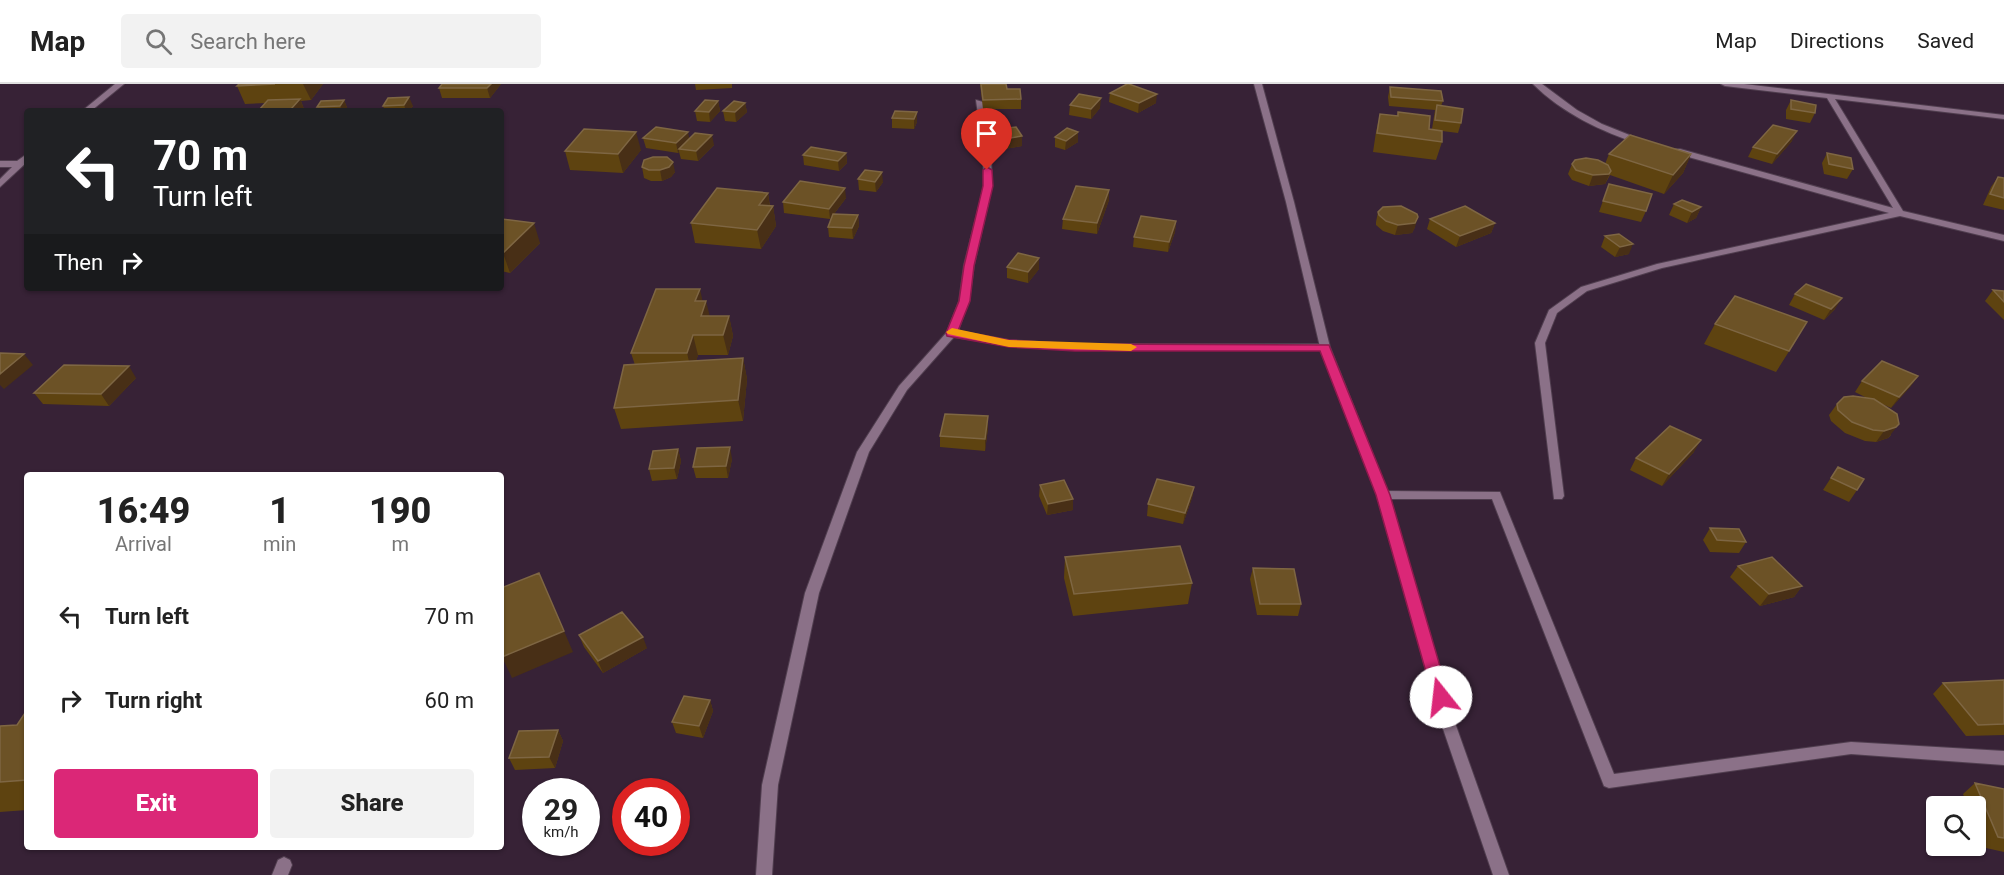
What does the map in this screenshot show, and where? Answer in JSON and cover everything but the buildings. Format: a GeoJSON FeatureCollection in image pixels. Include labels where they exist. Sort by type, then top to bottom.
{"type":"FeatureCollection","features":[{"type":"Feature","properties":{"kind":"street"},"geometry":{"type":"LineString","coordinates":[[90,108],[120,84]]}},
{"type":"Feature","properties":{"kind":"street"},"geometry":{"type":"LineString","coordinates":[[1258,84],[1290,202],[1325,347],[1383,495],[1447,720],[1502,875]]}},
{"type":"Feature","properties":{"kind":"street"},"geometry":{"type":"LineString","coordinates":[[1537,84],[1589,122],[1613,133],[1647,143]]}},
{"type":"Feature","properties":{"kind":"street"},"geometry":{"type":"LineString","coordinates":[[1725,84],[2004,117]]}},
{"type":"Feature","properties":{"kind":"street"},"geometry":{"type":"LineString","coordinates":[[1829,96],[1900,213]]}},
{"type":"Feature","properties":{"kind":"street"},"geometry":{"type":"LineString","coordinates":[[764,875],[770,785],[812,593],[863,452],[903,388],[952,333],[964,301],[969,266],[988,186],[987,154],[979,102]]}},
{"type":"Feature","properties":{"kind":"street"},"geometry":{"type":"LineString","coordinates":[[1670,149],[1900,213],[2004,238]]}},
{"type":"Feature","properties":{"kind":"street"},"geometry":{"type":"LineString","coordinates":[[0,184],[24,160]]}},
{"type":"Feature","properties":{"kind":"street"},"geometry":{"type":"LineString","coordinates":[[0,164],[19,164]]}},
{"type":"Feature","properties":{"kind":"street"},"geometry":{"type":"LineString","coordinates":[[1558,496],[1540,343],[1553,312],[1584,289],[1659,266],[1900,213]]}},
{"type":"Feature","properties":{"kind":"street"},"geometry":{"type":"LineString","coordinates":[[952,333],[1009,343],[1075,347],[1325,347]]}},
{"type":"Feature","properties":{"kind":"street"},"geometry":{"type":"LineString","coordinates":[[1383,495],[1496,495],[1610,781],[1851,748],[2004,758]]}},
{"type":"Feature","properties":{"kind":"slow traffic"},"geometry":{"type":"LineString","coordinates":[[952,332],[1009,343],[1075,347],[1131,347]]}},
{"type":"Feature","properties":{"kind":"route"},"geometry":{"type":"LineString","coordinates":[[987,170],[988,186],[969,266],[964,301],[952,333],[1009,343],[1075,347],[1325,347],[1383,495],[1441,697]]}}]}
